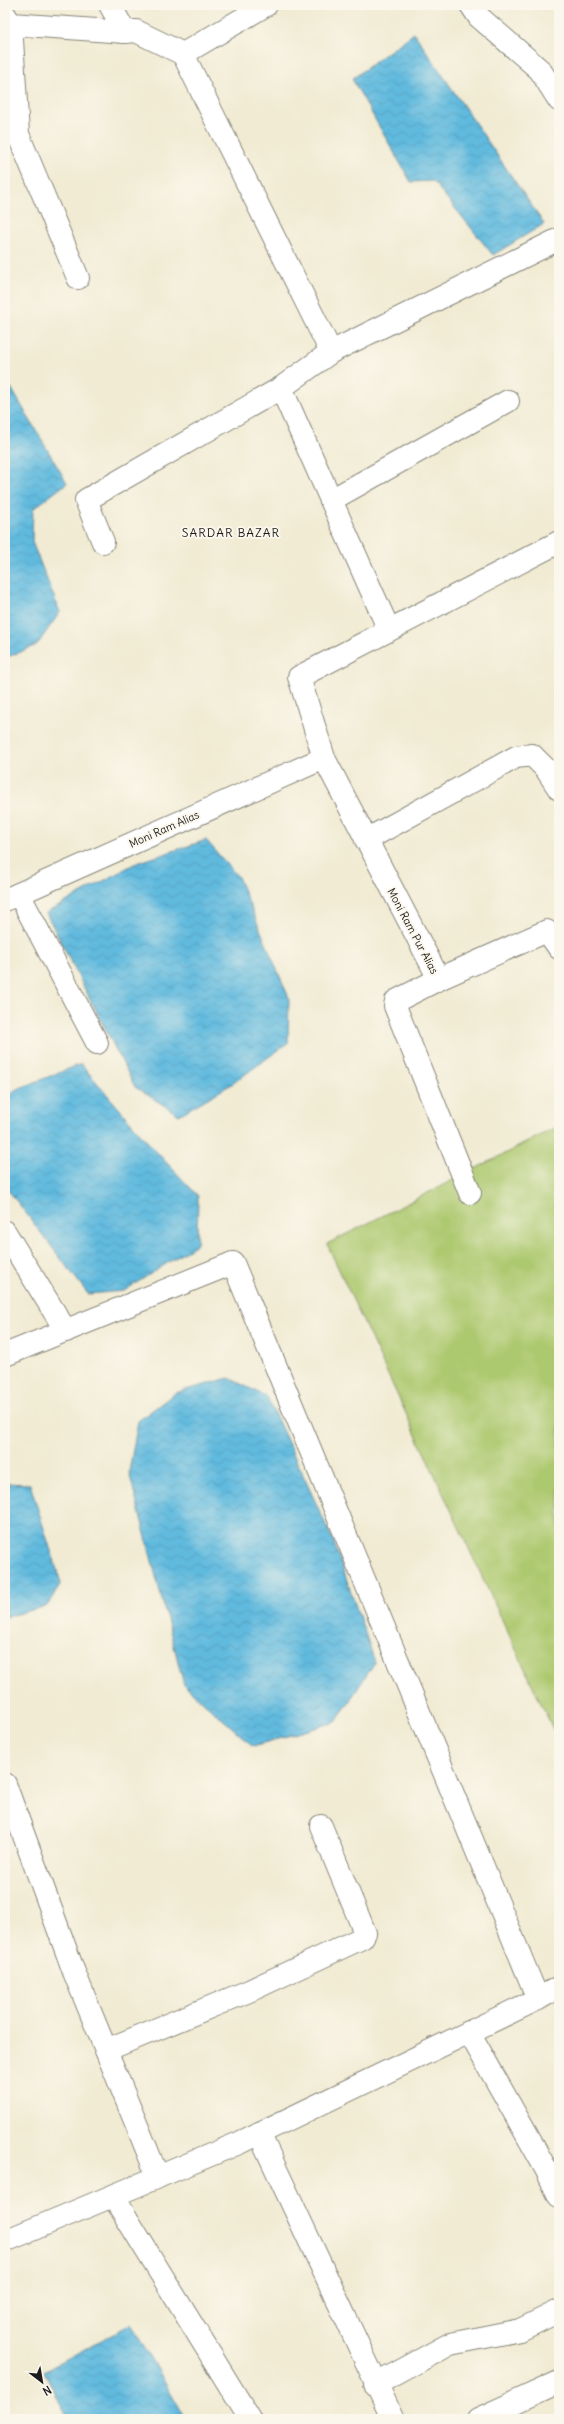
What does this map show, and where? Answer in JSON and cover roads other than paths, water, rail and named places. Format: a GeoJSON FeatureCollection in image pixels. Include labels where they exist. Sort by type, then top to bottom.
{"type":"FeatureCollection","features":[{"type":"Feature","properties":{"kind":"street"},"geometry":{"type":"LineString","coordinates":[[110,5],[125,32]]}},
{"type":"Feature","properties":{"kind":"street"},"geometry":{"type":"LineString","coordinates":[[183,54],[266,5]]}},
{"type":"Feature","properties":{"kind":"street"},"geometry":{"type":"LineString","coordinates":[[470,5],[479,17],[540,70],[559,100]]}},
{"type":"Feature","properties":{"kind":"street"},"geometry":{"type":"LineString","coordinates":[[78,278],[18,134],[8,20],[125,32],[136,31],[183,54],[331,352]]}},
{"type":"Feature","properties":{"kind":"street"},"geometry":{"type":"LineString","coordinates":[[103,542],[86,500],[281,388],[331,352],[559,239]]}},
{"type":"Feature","properties":{"kind":"street"},"geometry":{"type":"LineString","coordinates":[[281,388],[388,630],[559,542]]}},
{"type":"Feature","properties":{"kind":"street"},"geometry":{"type":"LineString","coordinates":[[331,500],[508,401]]}},
{"type":"Feature","properties":{"kind":"street","name":"Moni Ram Pur Alias"},"geometry":{"type":"LineString","coordinates":[[388,630],[300,677],[324,758],[439,980],[547,931],[559,948]]}},
{"type":"Feature","properties":{"kind":"street"},"geometry":{"type":"LineString","coordinates":[[366,840],[516,757],[532,755],[546,769],[559,790]]}},
{"type":"Feature","properties":{"kind":"street","name":"Moni Ram Alias"},"geometry":{"type":"LineString","coordinates":[[12,897],[324,758]]}},
{"type":"Feature","properties":{"kind":"street"},"geometry":{"type":"LineString","coordinates":[[12,897],[97,1043]]}},
{"type":"Feature","properties":{"kind":"street"},"geometry":{"type":"LineString","coordinates":[[439,980],[396,1001],[395,1006],[470,1193]]}},
{"type":"Feature","properties":{"kind":"street"},"geometry":{"type":"LineString","coordinates":[[5,1232],[66,1331]]}},
{"type":"Feature","properties":{"kind":"street"},"geometry":{"type":"LineString","coordinates":[[5,1355],[233,1262],[538,1999]]}},
{"type":"Feature","properties":{"kind":"street"},"geometry":{"type":"LineString","coordinates":[[5,1784],[11,1819],[158,2177]]}},
{"type":"Feature","properties":{"kind":"street"},"geometry":{"type":"LineString","coordinates":[[106,2050],[248,1991],[362,1938],[365,1933],[321,1826]]}},
{"type":"Feature","properties":{"kind":"street"},"geometry":{"type":"LineString","coordinates":[[5,2241],[259,2133],[538,1999],[559,1987]]}},
{"type":"Feature","properties":{"kind":"street"},"geometry":{"type":"LineString","coordinates":[[469,2032],[553,2166],[559,2196]]}},
{"type":"Feature","properties":{"kind":"street"},"geometry":{"type":"LineString","coordinates":[[259,2133],[375,2385],[393,2419]]}},
{"type":"Feature","properties":{"kind":"street"},"geometry":{"type":"LineString","coordinates":[[113,2196],[250,2419]]}},
{"type":"Feature","properties":{"kind":"street"},"geometry":{"type":"LineString","coordinates":[[375,2385],[450,2344],[520,2330],[559,2311]]}},
{"type":"Feature","properties":{"kind":"street"},"geometry":{"type":"LineString","coordinates":[[478,2419],[559,2382]]}},
{"type":"Feature","properties":{"kind":"water"},"geometry":{"type":"Polygon","coordinates":[[[414,33],[544,224],[493,255],[433,181],[411,182],[352,79],[414,33]]]}},
{"type":"Feature","properties":{"kind":"water"},"geometry":{"type":"Polygon","coordinates":[[[5,381],[7,381],[67,483],[33,509],[32,542],[60,612],[37,645],[5,658],[5,381]]]}},
{"type":"Feature","properties":{"kind":"water"},"geometry":{"type":"Polygon","coordinates":[[[206,840],[238,877],[289,998],[288,1043],[232,1084],[179,1115],[135,1087],[46,913],[134,864],[206,840]]]}},
{"type":"Feature","properties":{"kind":"water"},"geometry":{"type":"Polygon","coordinates":[[[81,1064],[152,1147],[198,1196],[197,1244],[124,1291],[88,1294],[5,1186],[5,1099],[15,1090],[81,1064]]]}},
{"type":"Feature","properties":{"kind":"water"},"geometry":{"type":"Polygon","coordinates":[[[229,1378],[267,1397],[333,1540],[375,1662],[336,1722],[253,1746],[184,1685],[129,1472],[138,1421],[175,1393],[229,1378]]]}},
{"type":"Feature","properties":{"kind":"water"},"geometry":{"type":"Polygon","coordinates":[[[5,1483],[30,1484],[61,1583],[47,1606],[5,1617],[5,1483]]]}},
{"type":"Feature","properties":{"kind":"water"},"geometry":{"type":"Polygon","coordinates":[[[131,2324],[185,2419],[68,2419],[44,2371],[131,2324]]]}},
{"type":"Feature","properties":{"kind":"district","name":"SARDAR BAZAR"},"geometry":{"type":"Point","coordinates":[231,533]}}]}
